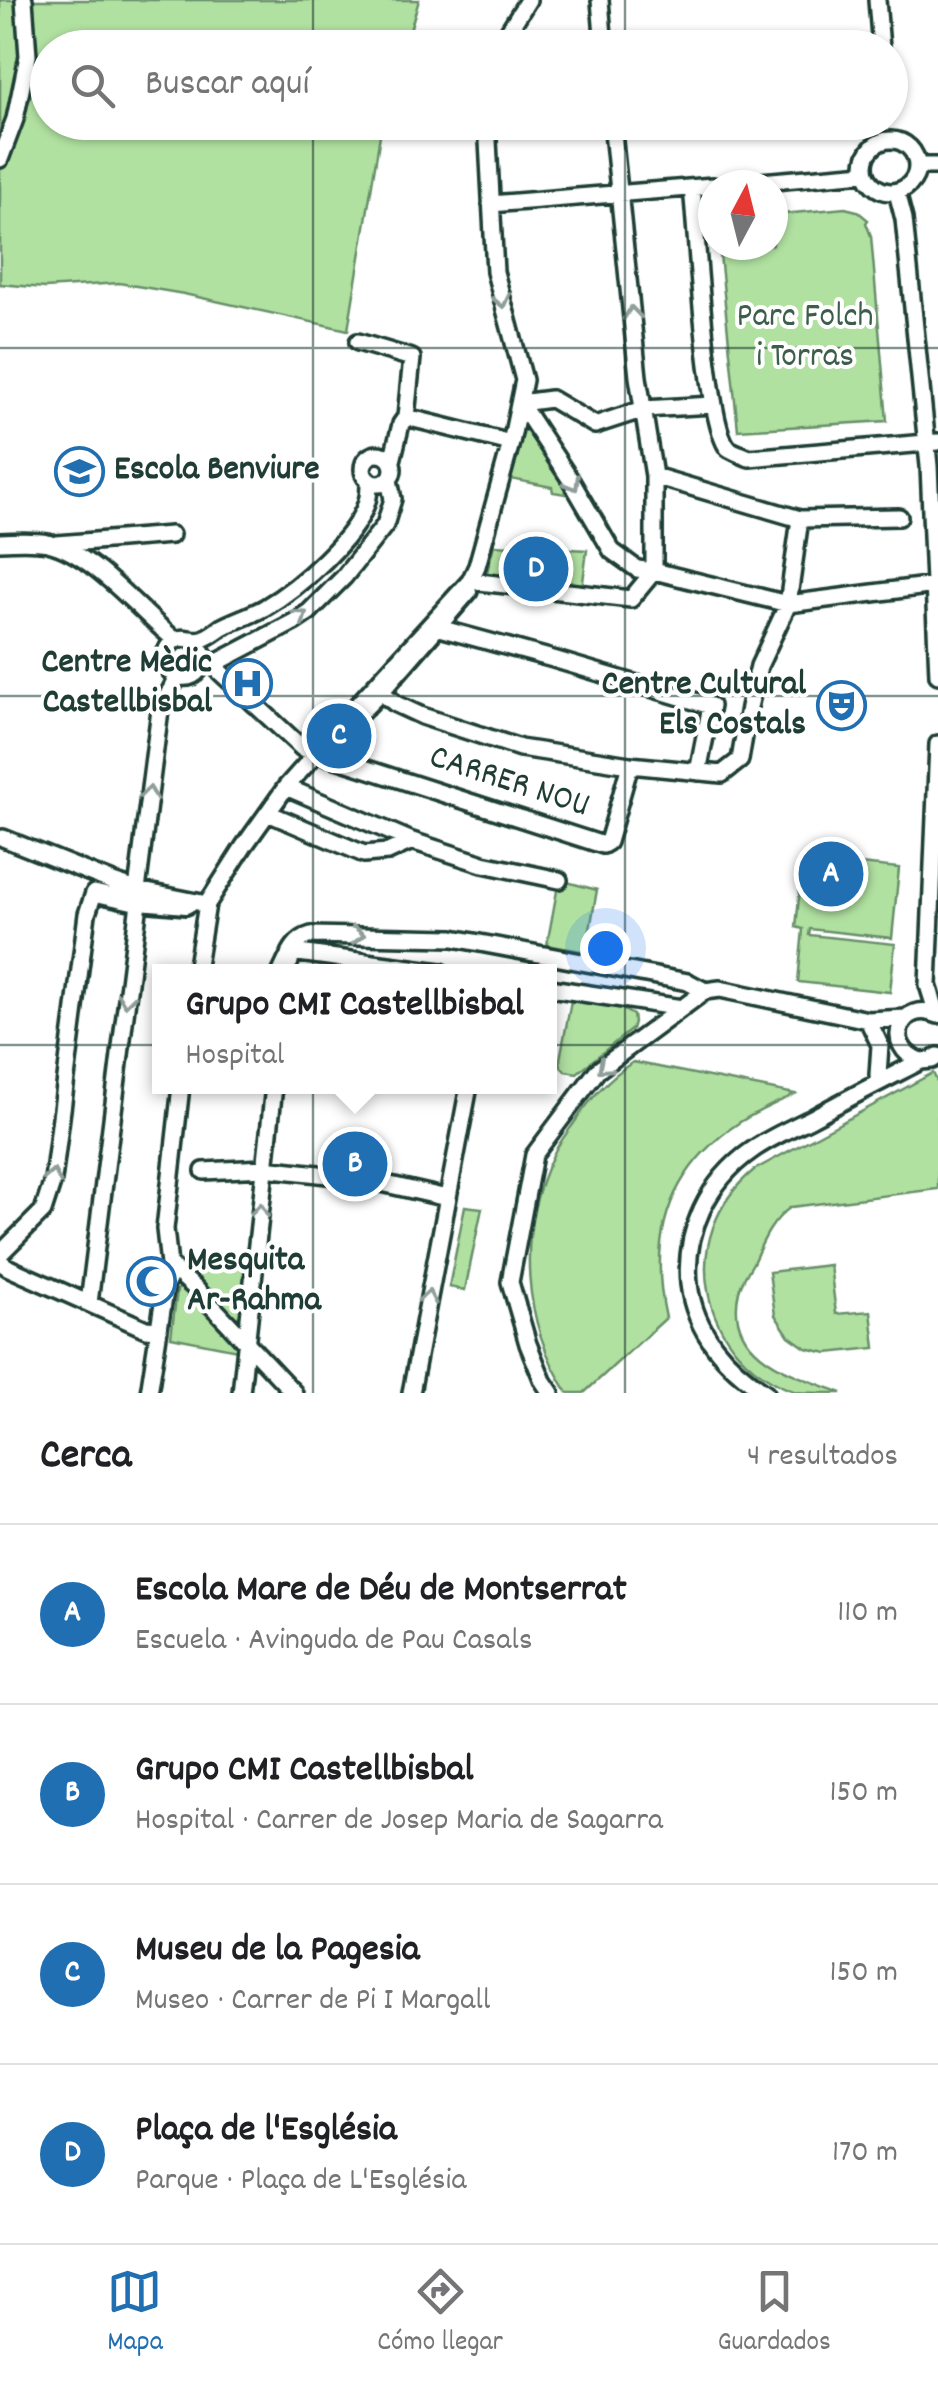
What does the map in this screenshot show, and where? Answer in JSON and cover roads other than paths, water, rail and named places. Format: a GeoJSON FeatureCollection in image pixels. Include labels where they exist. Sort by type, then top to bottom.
{"type":"FeatureCollection","features":[{"type":"Feature","properties":{"kind":"street"},"geometry":{"type":"LineString","coordinates":[[0,159],[15,119],[28,56],[24,0]]}},
{"type":"Feature","properties":{"kind":"street"},"geometry":{"type":"LineString","coordinates":[[509,30],[528,0]]}},
{"type":"Feature","properties":{"kind":"street"},"geometry":{"type":"LineString","coordinates":[[600,0],[602,30]]}},
{"type":"Feature","properties":{"kind":"street"},"geometry":{"type":"LineString","coordinates":[[877,0],[880,30]]}},
{"type":"Feature","properties":{"kind":"street"},"geometry":{"type":"LineString","coordinates":[[197,964],[201,902],[286,787],[470,581],[484,543],[524,380],[495,272],[488,140]]}},
{"type":"Feature","properties":{"kind":"street"},"geometry":{"type":"LineString","coordinates":[[470,581],[631,599],[654,570],[654,476],[638,376],[614,140]]}},
{"type":"Feature","properties":{"kind":"street"},"geometry":{"type":"LineString","coordinates":[[892,140],[913,151],[918,166],[912,183],[898,192],[881,191],[868,180],[864,164],[870,150],[892,140]]}},
{"type":"Feature","properties":{"kind":"street"},"geometry":{"type":"LineString","coordinates":[[918,166],[938,166]]}},
{"type":"Feature","properties":{"kind":"street"},"geometry":{"type":"LineString","coordinates":[[788,180],[865,173]]}},
{"type":"Feature","properties":{"kind":"street"},"geometry":{"type":"LineString","coordinates":[[491,204],[698,187]]}},
{"type":"Feature","properties":{"kind":"street"},"geometry":{"type":"LineString","coordinates":[[692,188],[713,406],[729,448],[749,458],[932,442]]}},
{"type":"Feature","properties":{"kind":"street"},"geometry":{"type":"LineString","coordinates":[[898,192],[932,442],[938,675]]}},
{"type":"Feature","properties":{"kind":"street"},"geometry":{"type":"LineString","coordinates":[[358,342],[412,358],[406,418],[400,424],[393,474],[389,480],[376,484],[369,481]]}},
{"type":"Feature","properties":{"kind":"street"},"geometry":{"type":"LineString","coordinates":[[520,403],[551,399],[595,426],[644,410],[713,406]]}},
{"type":"Feature","properties":{"kind":"street"},"geometry":{"type":"LineString","coordinates":[[520,403],[612,551],[637,569],[788,604],[935,586]]}},
{"type":"Feature","properties":{"kind":"street"},"geometry":{"type":"LineString","coordinates":[[406,418],[510,443]]}},
{"type":"Feature","properties":{"kind":"street"},"geometry":{"type":"LineString","coordinates":[[389,480],[393,499],[385,525],[344,577],[309,612],[203,664],[196,674],[178,676],[168,668],[166,649],[176,640],[203,639],[294,588],[346,536],[368,500],[364,462],[369,456],[383,454],[392,462]]}},
{"type":"Feature","properties":{"kind":"street"},"geometry":{"type":"LineString","coordinates":[[654,476],[800,520],[900,517]]}},
{"type":"Feature","properties":{"kind":"street"},"geometry":{"type":"LineString","coordinates":[[382,694],[422,716],[520,748],[630,766],[722,774],[740,760],[759,666],[788,604],[800,520]]}},
{"type":"Feature","properties":{"kind":"street"},"geometry":{"type":"LineString","coordinates":[[0,542],[52,544],[172,535]]}},
{"type":"Feature","properties":{"kind":"street"},"geometry":{"type":"LineString","coordinates":[[52,544],[87,561],[176,640]]}},
{"type":"Feature","properties":{"kind":"street"},"geometry":{"type":"LineString","coordinates":[[194,640],[220,672],[302,748],[321,747],[341,734],[382,694],[473,588],[470,581]]}},
{"type":"Feature","properties":{"kind":"street"},"geometry":{"type":"LineString","coordinates":[[439,628],[710,706],[698,772]]}},
{"type":"Feature","properties":{"kind":"street"},"geometry":{"type":"LineString","coordinates":[[88,1303],[160,710],[178,676]]}},
{"type":"Feature","properties":{"kind":"street"},"geometry":{"type":"LineString","coordinates":[[937,1015],[928,985],[938,744]]}},
{"type":"Feature","properties":{"kind":"street","name":"CARRER NOU"},"geometry":{"type":"LineString","coordinates":[[321,747],[603,845],[608,842],[630,766]]}},
{"type":"Feature","properties":{"kind":"street"},"geometry":{"type":"LineString","coordinates":[[286,787],[412,842],[483,864],[559,880]]}},
{"type":"Feature","properties":{"kind":"street"},"geometry":{"type":"LineString","coordinates":[[268,813],[364,854],[388,852],[412,842]]}},
{"type":"Feature","properties":{"kind":"street"},"geometry":{"type":"LineString","coordinates":[[1,837],[138,896]]}},
{"type":"Feature","properties":{"kind":"street"},"geometry":{"type":"LineString","coordinates":[[0,1254],[44,1211],[53,1180],[87,914],[94,894],[201,902]]}},
{"type":"Feature","properties":{"kind":"street"},"geometry":{"type":"LineString","coordinates":[[285,964],[300,938],[311,935],[453,938],[688,982],[705,991]]}},
{"type":"Feature","properties":{"kind":"street"},"geometry":{"type":"LineString","coordinates":[[290,964],[291,952]]}},
{"type":"Feature","properties":{"kind":"street"},"geometry":{"type":"LineString","coordinates":[[291,952],[381,964]]}},
{"type":"Feature","properties":{"kind":"street"},"geometry":{"type":"LineString","coordinates":[[676,980],[686,990],[686,1005]]}},
{"type":"Feature","properties":{"kind":"street"},"geometry":{"type":"LineString","coordinates":[[851,1096],[878,1075],[900,1045],[900,1026],[912,1015],[928,985]]}},
{"type":"Feature","properties":{"kind":"street"},"geometry":{"type":"LineString","coordinates":[[557,989],[686,1005]]}},
{"type":"Feature","properties":{"kind":"street"},"geometry":{"type":"LineString","coordinates":[[550,1393],[528,1344],[510,1282],[534,1154],[597,1071],[705,991],[720,989],[868,1020],[928,1011],[937,1015]]}},
{"type":"Feature","properties":{"kind":"street"},"geometry":{"type":"LineString","coordinates":[[868,1020],[893,1035],[910,1057],[921,1061]]}},
{"type":"Feature","properties":{"kind":"street"},"geometry":{"type":"LineString","coordinates":[[868,1020],[880,1044],[878,1075]]}},
{"type":"Feature","properties":{"kind":"street"},"geometry":{"type":"LineString","coordinates":[[766,1393],[730,1366],[702,1329],[688,1275],[694,1227],[715,1186],[753,1149],[851,1096],[938,1056]]}},
{"type":"Feature","properties":{"kind":"street"},"geometry":{"type":"LineString","coordinates":[[179,1094],[165,1228],[172,1270],[196,1288],[294,1393]]}},
{"type":"Feature","properties":{"kind":"street"},"geometry":{"type":"LineString","coordinates":[[241,1393],[273,1094]]}},
{"type":"Feature","properties":{"kind":"street"},"geometry":{"type":"LineString","coordinates":[[411,1393],[467,1094]]}},
{"type":"Feature","properties":{"kind":"street"},"geometry":{"type":"LineString","coordinates":[[204,1171],[264,1168],[364,1179],[447,1198]]}},
{"type":"Feature","properties":{"kind":"street"},"geometry":{"type":"LineString","coordinates":[[0,1262],[146,1329],[158,1330]]}},
{"type":"Feature","properties":{"kind":"street"},"geometry":{"type":"LineString","coordinates":[[148,1393],[166,1284],[172,1270]]}},
{"type":"Feature","properties":{"kind":"place","name":"Escola Benviure"},"geometry":{"type":"Point","coordinates":[79,471]}},
{"type":"Feature","properties":{"kind":"place","name":"Plaça de l'Església"},"geometry":{"type":"Point","coordinates":[536,569]}},
{"type":"Feature","properties":{"kind":"place","name":"Centre Mèdic Castellbisbal"},"geometry":{"type":"Point","coordinates":[247,684]}},
{"type":"Feature","properties":{"kind":"place","name":"Centre Cultural Els Costals"},"geometry":{"type":"Point","coordinates":[841,706]}},
{"type":"Feature","properties":{"kind":"place","name":"Museu de la Pagesia"},"geometry":{"type":"Point","coordinates":[339,736]}},
{"type":"Feature","properties":{"kind":"place","name":"Escola Mare de Déu de Montserrat"},"geometry":{"type":"Point","coordinates":[831,874]}},
{"type":"Feature","properties":{"kind":"place","name":"Grupo CMI Castellbisbal"},"geometry":{"type":"Point","coordinates":[355,1164]}},
{"type":"Feature","properties":{"kind":"place","name":"Mesquita Ar-Rahma"},"geometry":{"type":"Point","coordinates":[152,1282]}},
{"type":"Feature","properties":{"kind":"park label","name":"Parc Folch i Torras"},"geometry":{"type":"Point","coordinates":[805,338]}}]}
